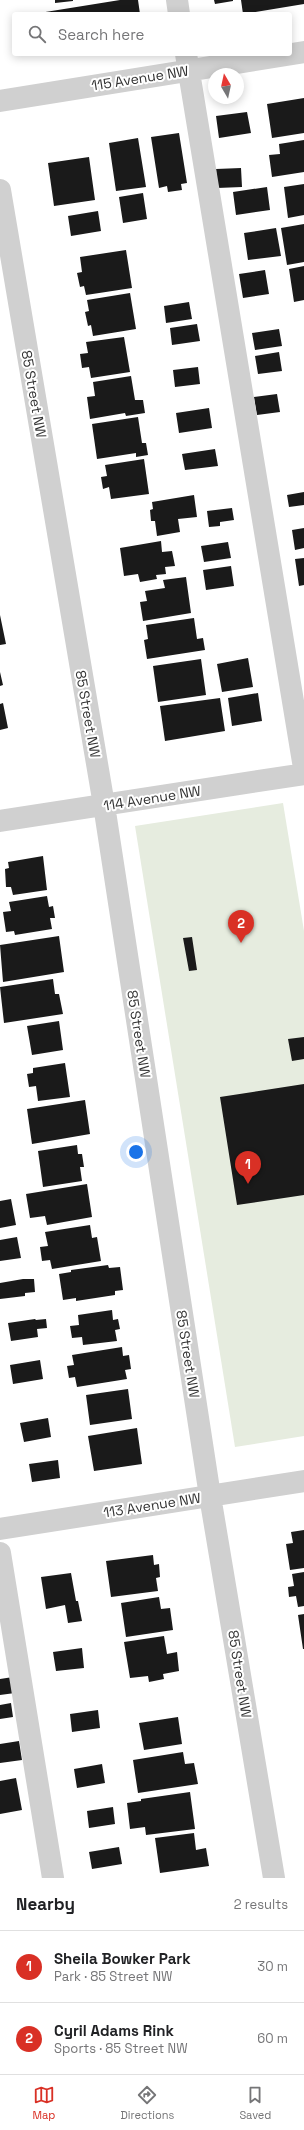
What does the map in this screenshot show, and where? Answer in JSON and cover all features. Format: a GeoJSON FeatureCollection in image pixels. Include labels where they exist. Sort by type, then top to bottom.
{"type":"FeatureCollection","features":[{"type":"Feature","properties":{"kind":"street"},"geometry":{"type":"LineString","coordinates":[[177,0],[179,12]]}},
{"type":"Feature","properties":{"kind":"street","name":"115 Avenue NW"},"geometry":{"type":"LineString","coordinates":[[292,53],[304,52]]}},
{"type":"Feature","properties":{"kind":"street","name":"115 Avenue NW"},"geometry":{"type":"LineString","coordinates":[[0,101],[187,62],[257,56]]}},
{"type":"Feature","properties":{"kind":"street"},"geometry":{"type":"LineString","coordinates":[[187,62],[304,768]]}},
{"type":"Feature","properties":{"kind":"street","name":"85 Street NW"},"geometry":{"type":"LineString","coordinates":[[0,190],[104,805],[210,1496],[274,1878]]}},
{"type":"Feature","properties":{"kind":"street","name":"114 Avenue NW"},"geometry":{"type":"LineString","coordinates":[[0,822],[304,774]]}},
{"type":"Feature","properties":{"kind":"street","name":"113 Avenue NW"},"geometry":{"type":"LineString","coordinates":[[0,1529],[304,1481]]}},
{"type":"Feature","properties":{"kind":"street"},"geometry":{"type":"LineString","coordinates":[[0,1553],[53,1878]]}},
{"type":"Feature","properties":{"kind":"shaded area"},"geometry":{"type":"Polygon","coordinates":[[[283,803],[304,931],[304,1436],[235,1447],[135,826],[283,803]]]}},
{"type":"Feature","properties":{"kind":"building"},"geometry":{"type":"Polygon","coordinates":[[[55,0],[73,0],[73,1],[55,3],[55,0]]]}},
{"type":"Feature","properties":{"kind":"building"},"geometry":{"type":"Polygon","coordinates":[[[120,0],[138,0],[140,12],[45,12],[120,0]]]}},
{"type":"Feature","properties":{"kind":"building"},"geometry":{"type":"Polygon","coordinates":[[[214,0],[233,0],[233,1],[215,4],[214,0]]]}},
{"type":"Feature","properties":{"kind":"building"},"geometry":{"type":"Polygon","coordinates":[[[241,0],[304,0],[304,4],[255,12],[243,12],[241,0]]]}},
{"type":"Feature","properties":{"kind":"building"},"geometry":{"type":"Polygon","coordinates":[[[304,98],[304,133],[272,138],[267,104],[304,98]]]}},
{"type":"Feature","properties":{"kind":"building"},"geometry":{"type":"Polygon","coordinates":[[[247,112],[251,133],[219,138],[216,116],[247,112]]]}},
{"type":"Feature","properties":{"kind":"building"},"geometry":{"type":"Polygon","coordinates":[[[179,133],[187,183],[181,184],[182,190],[168,192],[167,186],[159,188],[151,137],[179,133]]]}},
{"type":"Feature","properties":{"kind":"building"},"geometry":{"type":"Polygon","coordinates":[[[138,138],[146,187],[116,191],[109,143],[138,138]]]}},
{"type":"Feature","properties":{"kind":"building"},"geometry":{"type":"Polygon","coordinates":[[[304,140],[304,172],[272,177],[269,155],[280,154],[279,144],[304,140]]]}},
{"type":"Feature","properties":{"kind":"building"},"geometry":{"type":"Polygon","coordinates":[[[89,157],[95,200],[54,206],[48,163],[89,157]]]}},
{"type":"Feature","properties":{"kind":"building"},"geometry":{"type":"Polygon","coordinates":[[[241,168],[242,187],[217,188],[216,169],[241,168]]]}},
{"type":"Feature","properties":{"kind":"building"},"geometry":{"type":"Polygon","coordinates":[[[304,184],[304,215],[288,218],[284,187],[304,184]]]}},
{"type":"Feature","properties":{"kind":"building"},"geometry":{"type":"Polygon","coordinates":[[[267,187],[270,210],[236,215],[233,192],[267,187]]]}},
{"type":"Feature","properties":{"kind":"building"},"geometry":{"type":"Polygon","coordinates":[[[143,193],[147,219],[123,223],[119,197],[143,193]]]}},
{"type":"Feature","properties":{"kind":"building"},"geometry":{"type":"Polygon","coordinates":[[[98,211],[101,231],[71,236],[68,216],[98,211]]]}},
{"type":"Feature","properties":{"kind":"building"},"geometry":{"type":"Polygon","coordinates":[[[304,224],[304,262],[287,265],[281,228],[304,224]]]}},
{"type":"Feature","properties":{"kind":"building"},"geometry":{"type":"Polygon","coordinates":[[[276,228],[281,256],[248,260],[244,233],[276,228]]]}},
{"type":"Feature","properties":{"kind":"building"},"geometry":{"type":"Polygon","coordinates":[[[126,250],[132,288],[86,295],[84,286],[80,287],[77,273],[82,272],[80,257],[126,250]]]}},
{"type":"Feature","properties":{"kind":"building"},"geometry":{"type":"Polygon","coordinates":[[[304,266],[304,300],[294,302],[289,269],[304,266]]]}},
{"type":"Feature","properties":{"kind":"building"},"geometry":{"type":"Polygon","coordinates":[[[265,270],[269,294],[243,298],[239,274],[265,270]]]}},
{"type":"Feature","properties":{"kind":"building"},"geometry":{"type":"Polygon","coordinates":[[[130,293],[136,329],[93,336],[91,325],[88,326],[85,312],[89,311],[87,300],[130,293]]]}},
{"type":"Feature","properties":{"kind":"building"},"geometry":{"type":"Polygon","coordinates":[[[189,302],[192,319],[166,323],[164,306],[189,302]]]}},
{"type":"Feature","properties":{"kind":"building"},"geometry":{"type":"Polygon","coordinates":[[[197,324],[200,341],[172,345],[170,328],[197,324]]]}},
{"type":"Feature","properties":{"kind":"building"},"geometry":{"type":"Polygon","coordinates":[[[279,329],[282,346],[255,350],[252,333],[279,329]]]}},
{"type":"Feature","properties":{"kind":"building"},"geometry":{"type":"Polygon","coordinates":[[[124,337],[130,372],[91,378],[89,367],[82,368],[80,354],[88,353],[86,342],[124,337]]]}},
{"type":"Feature","properties":{"kind":"building"},"geometry":{"type":"Polygon","coordinates":[[[279,352],[282,371],[258,374],[255,356],[279,352]]]}},
{"type":"Feature","properties":{"kind":"building"},"geometry":{"type":"Polygon","coordinates":[[[198,367],[200,384],[175,387],[173,370],[198,367]]]}},
{"type":"Feature","properties":{"kind":"building"},"geometry":{"type":"Polygon","coordinates":[[[131,376],[135,400],[143,400],[145,413],[126,416],[125,413],[90,419],[87,397],[95,396],[93,382],[131,376]]]}},
{"type":"Feature","properties":{"kind":"building"},"geometry":{"type":"Polygon","coordinates":[[[277,394],[280,412],[257,415],[254,397],[277,394]]]}},
{"type":"Feature","properties":{"kind":"building"},"geometry":{"type":"Polygon","coordinates":[[[209,408],[212,428],[179,433],[176,413],[209,408]]]}},
{"type":"Feature","properties":{"kind":"building"},"geometry":{"type":"Polygon","coordinates":[[[138,417],[142,443],[146,443],[148,455],[136,457],[136,453],[97,459],[92,424],[138,417]]]}},
{"type":"Feature","properties":{"kind":"building"},"geometry":{"type":"Polygon","coordinates":[[[215,449],[218,466],[185,470],[182,454],[215,449]]]}},
{"type":"Feature","properties":{"kind":"building"},"geometry":{"type":"Polygon","coordinates":[[[144,459],[149,494],[111,499],[109,487],[103,489],[101,477],[107,476],[105,465],[144,459]]]}},
{"type":"Feature","properties":{"kind":"building"},"geometry":{"type":"Polygon","coordinates":[[[304,492],[304,505],[289,507],[287,495],[304,492]]]}},
{"type":"Feature","properties":{"kind":"building"},"geometry":{"type":"Polygon","coordinates":[[[194,495],[197,517],[178,519],[180,532],[157,536],[155,521],[151,521],[150,510],[153,509],[152,502],[194,495]]]}},
{"type":"Feature","properties":{"kind":"building"},"geometry":{"type":"Polygon","coordinates":[[[232,508],[234,520],[220,522],[220,526],[209,527],[207,511],[232,508]]]}},
{"type":"Feature","properties":{"kind":"building"},"geometry":{"type":"Polygon","coordinates":[[[304,528],[304,548],[295,550],[292,530],[304,528]]]}},
{"type":"Feature","properties":{"kind":"building"},"geometry":{"type":"Polygon","coordinates":[[[161,541],[162,552],[172,551],[175,566],[165,567],[166,574],[156,575],[157,579],[140,582],[138,574],[124,576],[120,548],[161,541]]]}},
{"type":"Feature","properties":{"kind":"building"},"geometry":{"type":"Polygon","coordinates":[[[228,542],[231,558],[204,562],[201,546],[228,542]]]}},
{"type":"Feature","properties":{"kind":"building"},"geometry":{"type":"Polygon","coordinates":[[[304,558],[304,585],[299,586],[295,559],[304,558]]]}},
{"type":"Feature","properties":{"kind":"building"},"geometry":{"type":"Polygon","coordinates":[[[231,566],[234,586],[206,590],[203,570],[231,566]]]}},
{"type":"Feature","properties":{"kind":"building"},"geometry":{"type":"Polygon","coordinates":[[[186,577],[191,613],[143,621],[140,602],[147,601],[145,591],[165,588],[163,580],[186,577]]]}},
{"type":"Feature","properties":{"kind":"building"},"geometry":{"type":"Polygon","coordinates":[[[0,615],[6,644],[0,645],[0,615]]]}},
{"type":"Feature","properties":{"kind":"building"},"geometry":{"type":"Polygon","coordinates":[[[194,618],[197,639],[203,638],[205,650],[147,659],[144,640],[148,639],[146,625],[194,618]]]}},
{"type":"Feature","properties":{"kind":"building"},"geometry":{"type":"Polygon","coordinates":[[[248,658],[253,687],[222,692],[217,664],[248,658]]]}},
{"type":"Feature","properties":{"kind":"building"},"geometry":{"type":"Polygon","coordinates":[[[201,659],[206,695],[158,702],[153,666],[201,659]]]}},
{"type":"Feature","properties":{"kind":"building"},"geometry":{"type":"Polygon","coordinates":[[[0,672],[3,685],[0,686],[0,672]]]}},
{"type":"Feature","properties":{"kind":"building"},"geometry":{"type":"Polygon","coordinates":[[[258,693],[262,721],[232,726],[228,698],[258,693]]]}},
{"type":"Feature","properties":{"kind":"building"},"geometry":{"type":"Polygon","coordinates":[[[220,698],[225,731],[165,741],[160,706],[220,698]]]}},
{"type":"Feature","properties":{"kind":"building"},"geometry":{"type":"Polygon","coordinates":[[[3,703],[8,728],[0,730],[0,704],[3,703]]]}},
{"type":"Feature","properties":{"kind":"building"},"geometry":{"type":"Polygon","coordinates":[[[43,856],[47,890],[13,895],[11,887],[6,887],[5,869],[9,868],[8,862],[43,856]]]}},
{"type":"Feature","properties":{"kind":"building"},"geometry":{"type":"Polygon","coordinates":[[[47,896],[49,907],[53,906],[55,918],[50,918],[52,929],[15,935],[14,931],[6,932],[3,912],[11,911],[9,902],[47,896]]]}},
{"type":"Feature","properties":{"kind":"building"},"geometry":{"type":"Polygon","coordinates":[[[59,936],[64,972],[3,982],[0,945],[59,936]]]}},
{"type":"Feature","properties":{"kind":"building"},"geometry":{"type":"Polygon","coordinates":[[[192,937],[197,970],[189,971],[183,938],[192,937]]]}},
{"type":"Feature","properties":{"kind":"building"},"geometry":{"type":"Polygon","coordinates":[[[53,979],[55,994],[59,994],[63,1014],[4,1023],[0,987],[53,979]]]}},
{"type":"Feature","properties":{"kind":"building"},"geometry":{"type":"Polygon","coordinates":[[[59,1021],[63,1050],[32,1055],[27,1026],[59,1021]]]}},
{"type":"Feature","properties":{"kind":"building"},"geometry":{"type":"Polygon","coordinates":[[[304,1037],[304,1059],[292,1061],[288,1039],[304,1037]]]}},
{"type":"Feature","properties":{"kind":"building"},"geometry":{"type":"Polygon","coordinates":[[[65,1063],[70,1097],[38,1101],[36,1086],[29,1087],[27,1074],[33,1073],[33,1068],[65,1063]]]}},
{"type":"Feature","properties":{"kind":"building"},"geometry":{"type":"Polygon","coordinates":[[[304,1084],[304,1195],[237,1205],[220,1097],[304,1084]]]}},
{"type":"Feature","properties":{"kind":"building"},"geometry":{"type":"Polygon","coordinates":[[[85,1100],[90,1134],[32,1144],[27,1109],[85,1100]]]}},
{"type":"Feature","properties":{"kind":"building"},"geometry":{"type":"Polygon","coordinates":[[[77,1145],[78,1154],[82,1154],[84,1167],[80,1167],[82,1181],[43,1187],[38,1151],[77,1145]]]}},
{"type":"Feature","properties":{"kind":"building"},"geometry":{"type":"Polygon","coordinates":[[[87,1184],[92,1217],[47,1225],[45,1216],[30,1218],[26,1194],[87,1184]]]}},
{"type":"Feature","properties":{"kind":"building"},"geometry":{"type":"Polygon","coordinates":[[[11,1199],[16,1225],[0,1228],[0,1201],[11,1199]]]}},
{"type":"Feature","properties":{"kind":"building"},"geometry":{"type":"Polygon","coordinates":[[[90,1225],[92,1238],[97,1237],[101,1261],[52,1269],[50,1260],[42,1261],[40,1247],[48,1246],[45,1232],[90,1225]]]}},
{"type":"Feature","properties":{"kind":"building"},"geometry":{"type":"Polygon","coordinates":[[[17,1237],[21,1258],[0,1261],[0,1240],[17,1237]]]}},
{"type":"Feature","properties":{"kind":"building"},"geometry":{"type":"Polygon","coordinates":[[[108,1265],[109,1268],[120,1267],[123,1290],[115,1291],[115,1295],[76,1301],[76,1298],[63,1300],[59,1274],[71,1272],[71,1270],[108,1265]]]}},
{"type":"Feature","properties":{"kind":"building"},"geometry":{"type":"Polygon","coordinates":[[[23,1279],[34,1279],[35,1292],[25,1293],[25,1296],[0,1299],[0,1283],[23,1279]]]}},
{"type":"Feature","properties":{"kind":"building"},"geometry":{"type":"Polygon","coordinates":[[[112,1310],[113,1320],[118,1319],[120,1329],[115,1330],[117,1341],[83,1345],[82,1337],[72,1338],[70,1326],[79,1325],[78,1315],[112,1310]]]}},
{"type":"Feature","properties":{"kind":"building"},"geometry":{"type":"Polygon","coordinates":[[[46,1319],[47,1328],[37,1329],[38,1337],[11,1341],[8,1323],[46,1319]]]}},
{"type":"Feature","properties":{"kind":"building"},"geometry":{"type":"Polygon","coordinates":[[[122,1347],[123,1356],[129,1355],[131,1369],[125,1370],[127,1379],[77,1387],[75,1377],[69,1378],[67,1366],[74,1365],[72,1355],[122,1347]]]}},
{"type":"Feature","properties":{"kind":"building"},"geometry":{"type":"Polygon","coordinates":[[[40,1360],[43,1379],[13,1384],[10,1365],[40,1360]]]}},
{"type":"Feature","properties":{"kind":"building"},"geometry":{"type":"Polygon","coordinates":[[[128,1389],[132,1419],[90,1425],[86,1395],[128,1389]]]}},
{"type":"Feature","properties":{"kind":"building"},"geometry":{"type":"Polygon","coordinates":[[[48,1418],[51,1437],[24,1442],[20,1423],[48,1418]]]}},
{"type":"Feature","properties":{"kind":"building"},"geometry":{"type":"Polygon","coordinates":[[[137,1428],[142,1464],[94,1471],[88,1436],[137,1428]]]}},
{"type":"Feature","properties":{"kind":"building"},"geometry":{"type":"Polygon","coordinates":[[[58,1460],[60,1478],[32,1482],[29,1464],[58,1460]]]}},
{"type":"Feature","properties":{"kind":"building"},"geometry":{"type":"Polygon","coordinates":[[[304,1530],[304,1568],[290,1570],[286,1544],[293,1543],[291,1532],[304,1530]]]}},
{"type":"Feature","properties":{"kind":"building"},"geometry":{"type":"Polygon","coordinates":[[[153,1555],[154,1565],[159,1564],[160,1577],[156,1578],[158,1591],[111,1597],[106,1561],[153,1555]]]}},
{"type":"Feature","properties":{"kind":"building"},"geometry":{"type":"Polygon","coordinates":[[[304,1572],[304,1606],[298,1607],[296,1596],[289,1597],[288,1587],[294,1586],[292,1574],[304,1572]]]}},
{"type":"Feature","properties":{"kind":"building"},"geometry":{"type":"Polygon","coordinates":[[[71,1573],[76,1601],[78,1601],[82,1621],[68,1623],[65,1605],[46,1609],[41,1577],[71,1573]]]}},
{"type":"Feature","properties":{"kind":"building"},"geometry":{"type":"Polygon","coordinates":[[[159,1597],[161,1609],[170,1608],[173,1630],[126,1637],[121,1603],[159,1597]]]}},
{"type":"Feature","properties":{"kind":"building"},"geometry":{"type":"Polygon","coordinates":[[[304,1614],[304,1649],[303,1649],[298,1615],[304,1614]]]}},
{"type":"Feature","properties":{"kind":"building"},"geometry":{"type":"Polygon","coordinates":[[[164,1636],[167,1654],[177,1652],[179,1671],[163,1674],[164,1679],[149,1682],[148,1676],[130,1678],[124,1642],[164,1636]]]}},
{"type":"Feature","properties":{"kind":"building"},"geometry":{"type":"Polygon","coordinates":[[[82,1648],[84,1668],[56,1671],[53,1652],[82,1648]]]}},
{"type":"Feature","properties":{"kind":"building"},"geometry":{"type":"Polygon","coordinates":[[[13,1677],[15,1693],[0,1695],[0,1679],[13,1677]]]}},
{"type":"Feature","properties":{"kind":"building"},"geometry":{"type":"Polygon","coordinates":[[[11,1703],[13,1717],[0,1719],[0,1705],[11,1703]]]}},
{"type":"Feature","properties":{"kind":"building"},"geometry":{"type":"Polygon","coordinates":[[[98,1710],[100,1728],[72,1732],[70,1714],[98,1710]]]}},
{"type":"Feature","properties":{"kind":"building"},"geometry":{"type":"Polygon","coordinates":[[[178,1717],[182,1744],[144,1750],[139,1723],[178,1717]]]}},
{"type":"Feature","properties":{"kind":"building"},"geometry":{"type":"Polygon","coordinates":[[[19,1741],[22,1760],[0,1763],[0,1744],[19,1741]]]}},
{"type":"Feature","properties":{"kind":"building"},"geometry":{"type":"Polygon","coordinates":[[[183,1752],[185,1764],[194,1763],[198,1784],[138,1793],[133,1760],[183,1752]]]}},
{"type":"Feature","properties":{"kind":"building"},"geometry":{"type":"Polygon","coordinates":[[[102,1764],[105,1783],[77,1788],[74,1769],[102,1764]]]}},
{"type":"Feature","properties":{"kind":"building"},"geometry":{"type":"Polygon","coordinates":[[[16,1778],[22,1810],[0,1814],[0,1781],[16,1778]]]}},
{"type":"Feature","properties":{"kind":"building"},"geometry":{"type":"Polygon","coordinates":[[[190,1792],[195,1829],[146,1835],[145,1827],[130,1829],[127,1803],[141,1801],[141,1799],[190,1792]]]}},
{"type":"Feature","properties":{"kind":"building"},"geometry":{"type":"Polygon","coordinates":[[[113,1807],[115,1824],[89,1828],[87,1811],[113,1807]]]}},
{"type":"Feature","properties":{"kind":"building"},"geometry":{"type":"Polygon","coordinates":[[[194,1833],[196,1850],[206,1848],[209,1866],[160,1873],[155,1838],[194,1833]]]}},
{"type":"Feature","properties":{"kind":"building"},"geometry":{"type":"Polygon","coordinates":[[[119,1847],[122,1864],[92,1869],[89,1852],[119,1847]]]}},
{"type":"Feature","properties":{"kind":"place","name":"Cyril Adams Rink"},"geometry":{"type":"Point","coordinates":[241,943]}},
{"type":"Feature","properties":{"kind":"place","name":"Sheila Bowker Park"},"geometry":{"type":"Point","coordinates":[248,1184]}}]}
